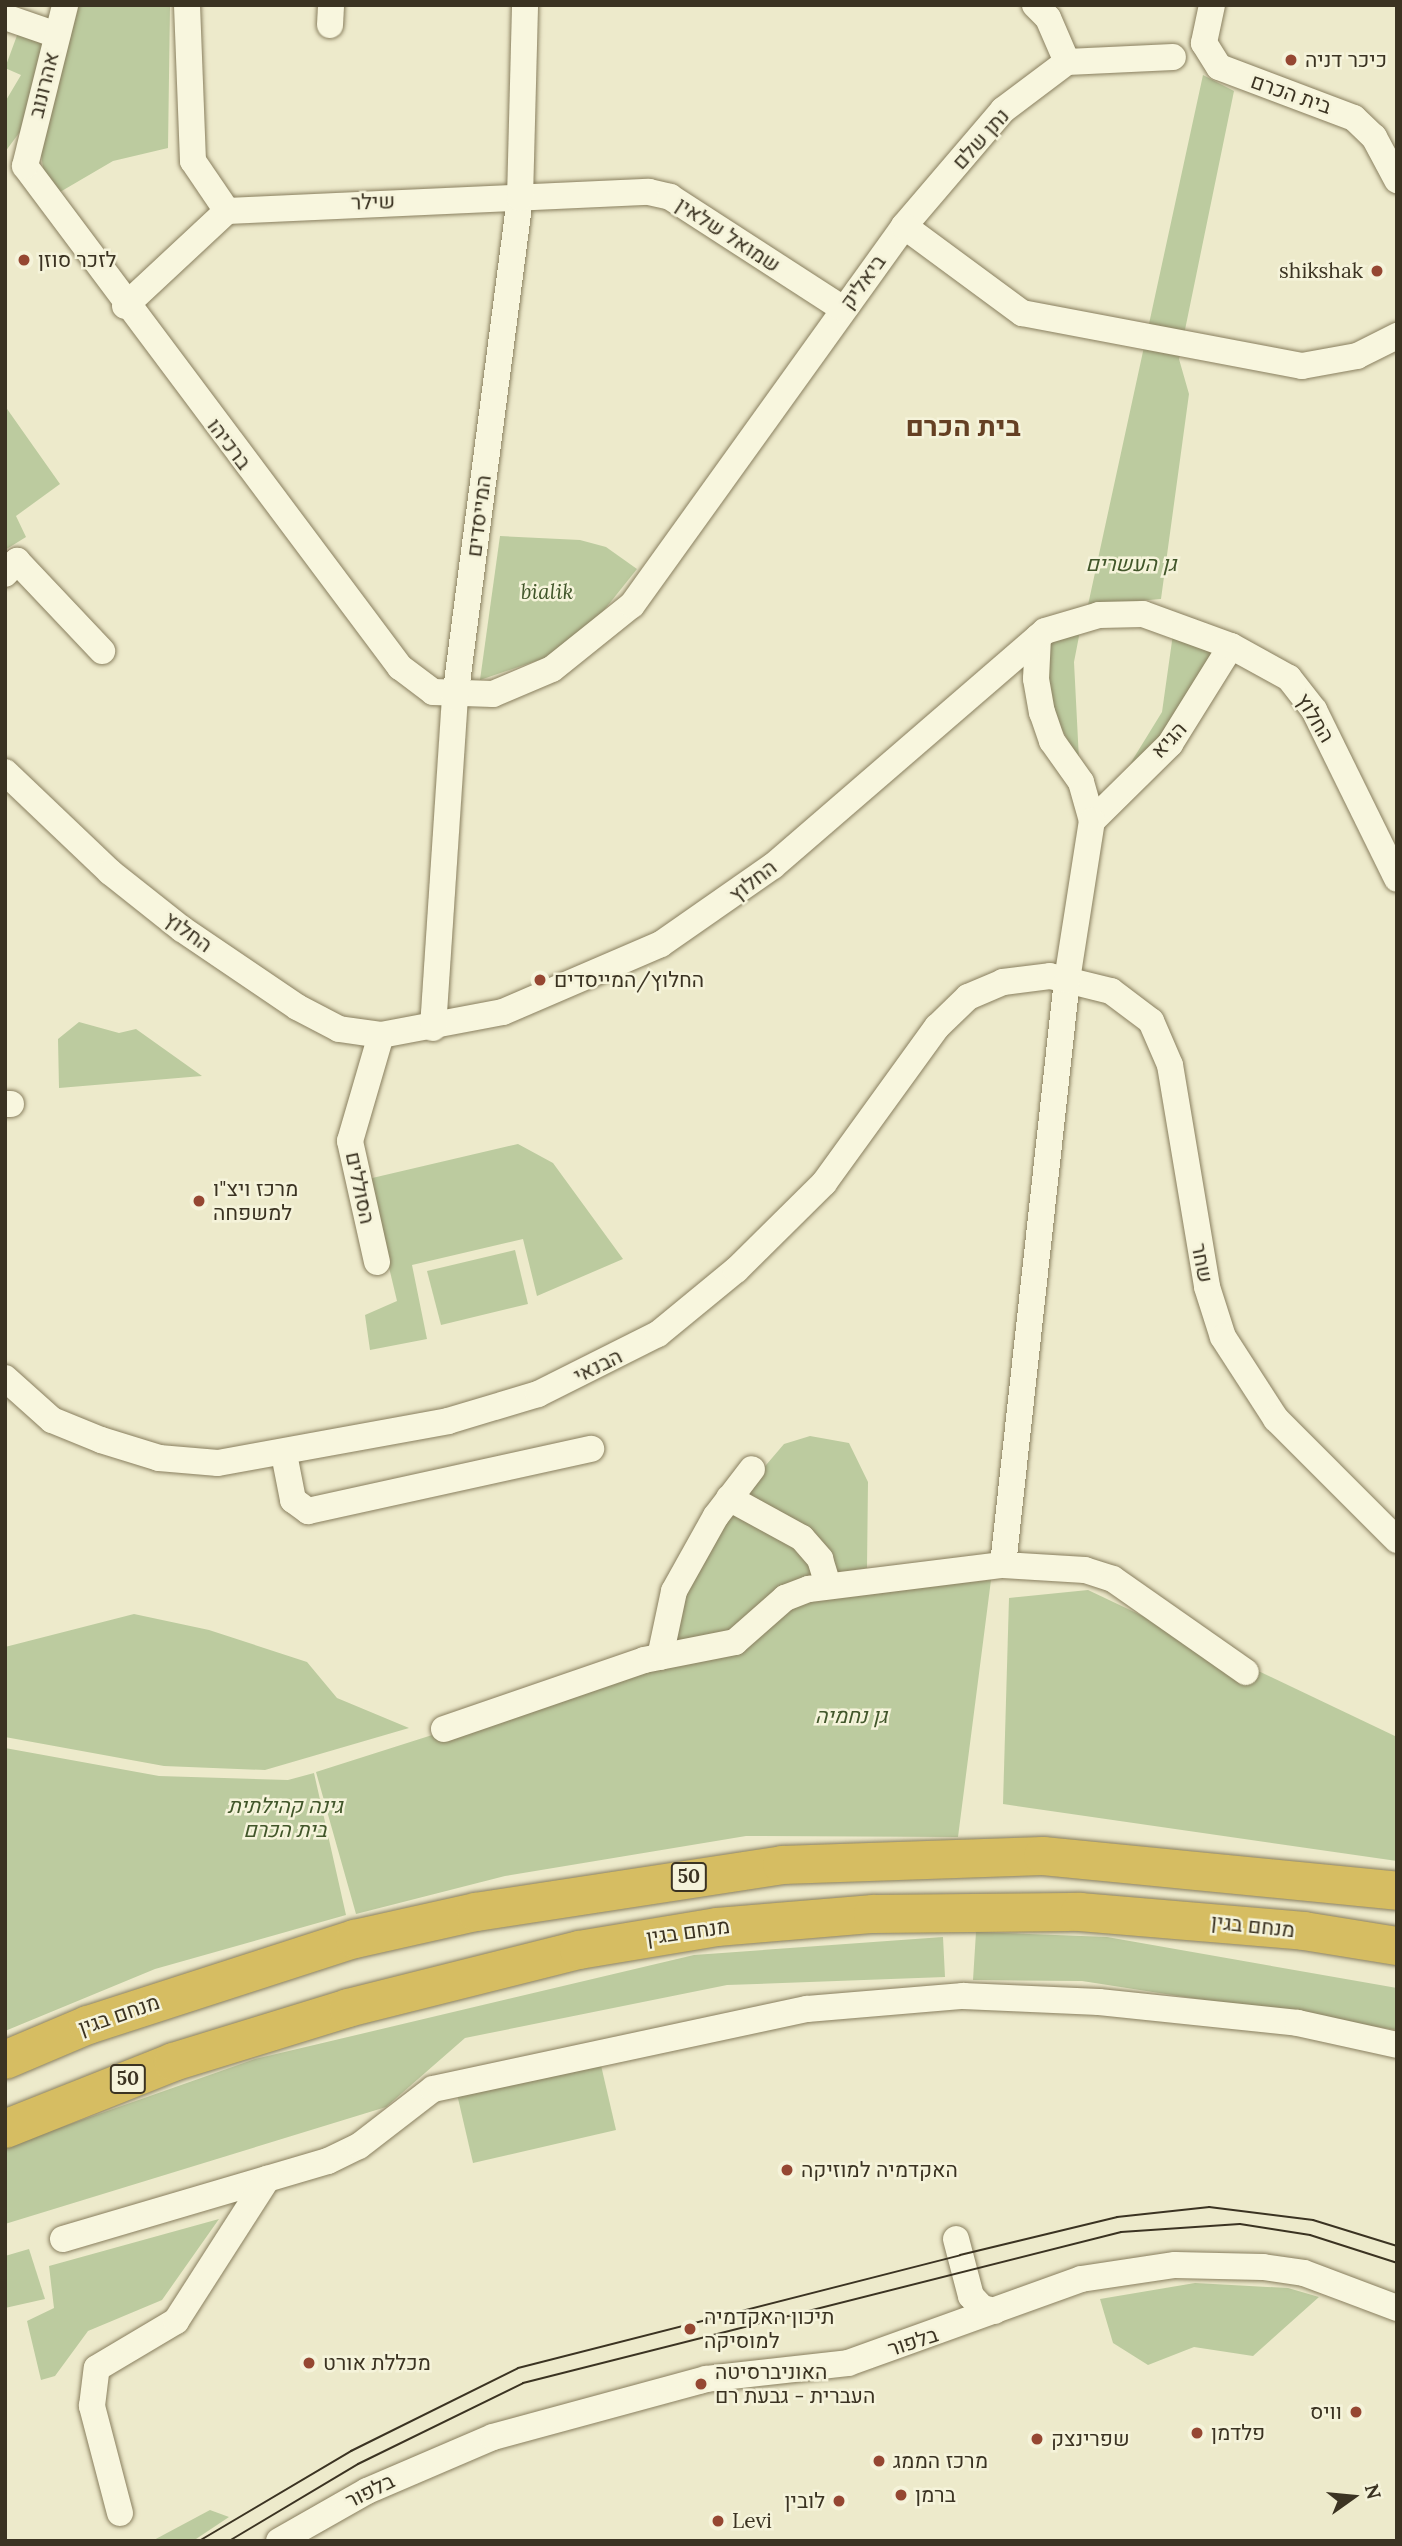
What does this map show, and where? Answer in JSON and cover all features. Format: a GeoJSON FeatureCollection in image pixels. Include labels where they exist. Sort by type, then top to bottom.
{"type":"FeatureCollection","features":[{"type":"Feature","properties":{"kind":"highway","name":"מנחם בגין"},"geometry":{"type":"LineString","coordinates":[[5,2060],[88,2025],[355,1939],[490,1910],[782,1865],[1042,1856],[1397,1891]]}},
{"type":"Feature","properties":{"kind":"highway","name":"מנחם בגין"},"geometry":{"type":"LineString","coordinates":[[5,2129],[173,2062],[348,2008],[579,1950],[717,1927],[873,1914],[1080,1912],[1304,1931],[1397,1946]]}},
{"type":"Feature","properties":{"kind":"street","name":"אהרונוב"},"geometry":{"type":"LineString","coordinates":[[15,171],[65,5]]}},
{"type":"Feature","properties":{"kind":"street"},"geometry":{"type":"LineString","coordinates":[[125,306],[227,211],[193,161],[187,5]]}},
{"type":"Feature","properties":{"kind":"street","name":"המייסדים"},"geometry":{"type":"LineString","coordinates":[[433,1028],[455,698],[520,198],[524,5]]}},
{"type":"Feature","properties":{"kind":"street"},"geometry":{"type":"LineString","coordinates":[[1035,5],[1048,18],[1067,62],[1173,57]]}},
{"type":"Feature","properties":{"kind":"street","name":"בית הכרם"},"geometry":{"type":"LineString","coordinates":[[1212,5],[1204,43],[1219,67],[1354,118],[1374,137],[1397,180]]}},
{"type":"Feature","properties":{"kind":"street"},"geometry":{"type":"LineString","coordinates":[[5,17],[57,35]]}},
{"type":"Feature","properties":{"kind":"street","name":"נתן שלם"},"geometry":{"type":"LineString","coordinates":[[904,226],[1003,110],[1067,62]]}},
{"type":"Feature","properties":{"kind":"street","name":"ברכיהו"},"geometry":{"type":"LineString","coordinates":[[15,171],[125,306],[373,635],[416,681],[455,698]]}},
{"type":"Feature","properties":{"kind":"street","name":"שמואל שלאין"},"geometry":{"type":"LineString","coordinates":[[520,198],[670,197],[842,309]]}},
{"type":"Feature","properties":{"kind":"street","name":"שילר"},"geometry":{"type":"LineString","coordinates":[[227,211],[520,198]]}},
{"type":"Feature","properties":{"kind":"street"},"geometry":{"type":"LineString","coordinates":[[904,226],[1022,313],[1302,366],[1357,356],[1397,336]]}},
{"type":"Feature","properties":{"kind":"street","name":"ביאליק"},"geometry":{"type":"LineString","coordinates":[[455,698],[517,688],[599,637],[632,605],[904,226]]}},
{"type":"Feature","properties":{"kind":"street"},"geometry":{"type":"LineString","coordinates":[[5,573],[16,561],[102,651]]}},
{"type":"Feature","properties":{"kind":"street","name":"החלוץ"},"geometry":{"type":"LineString","coordinates":[[5,772],[110,872],[182,929],[297,1007],[340,1029],[382,1035],[433,1028],[503,1012],[621,966],[706,917],[1038,636],[1076,619],[1143,614],[1231,646],[1272,665],[1300,690],[1397,878]]}},
{"type":"Feature","properties":{"kind":"street"},"geometry":{"type":"LineString","coordinates":[[1003,1565],[1067,980],[1092,821],[1082,782],[1052,741],[1042,712],[1035,679],[1038,636]]}},
{"type":"Feature","properties":{"kind":"street","name":"הגיא"},"geometry":{"type":"LineString","coordinates":[[1092,821],[1170,744],[1231,646]]}},
{"type":"Feature","properties":{"kind":"street","name":"הבנאי"},"geometry":{"type":"LineString","coordinates":[[5,1378],[52,1420],[159,1458],[218,1463],[284,1454],[448,1422],[538,1394],[659,1334],[736,1270],[824,1183],[951,1011],[1003,982],[1067,980]]}},
{"type":"Feature","properties":{"kind":"street","name":"שחר"},"geometry":{"type":"LineString","coordinates":[[1067,980],[1111,991],[1151,1021],[1170,1065],[1207,1286],[1223,1337],[1276,1419],[1397,1540]]}},
{"type":"Feature","properties":{"kind":"street","name":"הסוללים"},"geometry":{"type":"LineString","coordinates":[[377,1262],[349,1141],[382,1035]]}},
{"type":"Feature","properties":{"kind":"street"},"geometry":{"type":"LineString","coordinates":[[284,1454],[293,1500],[308,1511],[591,1449]]}},
{"type":"Feature","properties":{"kind":"street"},"geometry":{"type":"LineString","coordinates":[[660,1657],[674,1591],[729,1498],[752,1469]]}},
{"type":"Feature","properties":{"kind":"street"},"geometry":{"type":"LineString","coordinates":[[729,1498],[802,1538],[820,1559],[828,1585]]}},
{"type":"Feature","properties":{"kind":"street"},"geometry":{"type":"LineString","coordinates":[[444,1729],[660,1657],[734,1642],[785,1598],[828,1585],[1003,1565],[1085,1570],[1113,1579],[1246,1672]]}},
{"type":"Feature","properties":{"kind":"street"},"geometry":{"type":"LineString","coordinates":[[63,2239],[328,2161],[359,2146],[433,2089],[764,2016],[963,1996],[1197,2009],[1397,2045]]}},
{"type":"Feature","properties":{"kind":"street"},"geometry":{"type":"LineString","coordinates":[[120,2514],[92,2406],[97,2368],[176,2321],[267,2179]]}},
{"type":"Feature","properties":{"kind":"street"},"geometry":{"type":"LineString","coordinates":[[956,2239],[971,2296],[982,2308],[995,2311]]}},
{"type":"Feature","properties":{"kind":"street","name":"בלפור"},"geometry":{"type":"LineString","coordinates":[[279,2541],[367,2491],[502,2434],[706,2379],[848,2363],[960,2327],[1081,2279],[1175,2265],[1304,2273],[1397,2308]]}},
{"type":"Feature","properties":{"kind":"street"},"geometry":{"type":"LineString","coordinates":[[960,2327],[971,2296]]}},
{"type":"Feature","properties":{"kind":"green space"},"geometry":{"type":"Polygon","coordinates":[[[79,5],[170,5],[168,148],[113,161],[60,192],[44,173],[40,149],[79,5]]]}},
{"type":"Feature","properties":{"kind":"green space"},"geometry":{"type":"Polygon","coordinates":[[[19,30],[46,39],[22,129],[5,152],[5,102],[21,75],[5,68],[19,30]]]}},
{"type":"Feature","properties":{"kind":"green space","name":"גן העשרים"},"geometry":{"type":"Polygon","coordinates":[[[1203,75],[1234,91],[1179,359],[1189,394],[1161,599],[1088,605],[1203,75]]]}},
{"type":"Feature","properties":{"kind":"green space"},"geometry":{"type":"Polygon","coordinates":[[[5,406],[60,484],[16,516],[26,537],[5,550],[5,406]]]}},
{"type":"Feature","properties":{"kind":"green space","name":"bialik"},"geometry":{"type":"Polygon","coordinates":[[[500,536],[580,540],[606,547],[637,569],[589,629],[545,658],[480,680],[500,536]]]}},
{"type":"Feature","properties":{"kind":"green space"},"geometry":{"type":"Polygon","coordinates":[[[1080,631],[1074,662],[1079,760],[1047,703],[1049,642],[1080,631]]]}},
{"type":"Feature","properties":{"kind":"green space"},"geometry":{"type":"Polygon","coordinates":[[[1173,634],[1215,655],[1163,738],[1130,764],[1162,712],[1173,634]]]}},
{"type":"Feature","properties":{"kind":"green space"},"geometry":{"type":"Polygon","coordinates":[[[79,1022],[119,1033],[136,1029],[202,1076],[59,1088],[58,1039],[79,1022]]]}},
{"type":"Feature","properties":{"kind":"green space"},"geometry":{"type":"Polygon","coordinates":[[[518,1144],[553,1163],[623,1259],[537,1296],[523,1239],[412,1265],[427,1339],[370,1350],[365,1315],[397,1301],[368,1179],[518,1144]]]}},
{"type":"Feature","properties":{"kind":"green space"},"geometry":{"type":"Polygon","coordinates":[[[515,1250],[528,1304],[441,1325],[427,1271],[515,1250]]]}},
{"type":"Feature","properties":{"kind":"green space"},"geometry":{"type":"Polygon","coordinates":[[[810,1436],[849,1443],[868,1482],[867,1568],[804,1578],[732,1633],[696,1648],[675,1638],[680,1608],[719,1520],[784,1444],[810,1436]]]}},
{"type":"Feature","properties":{"kind":"green space","name":"גן נחמיה"},"geometry":{"type":"Polygon","coordinates":[[[991,1580],[958,1837],[746,1836],[505,1876],[356,1914],[316,1772],[643,1668],[820,1597],[991,1580]]]}},
{"type":"Feature","properties":{"kind":"green space"},"geometry":{"type":"Polygon","coordinates":[[[1088,1590],[1397,1737],[1397,1861],[1003,1804],[1009,1598],[1088,1590]]]}},
{"type":"Feature","properties":{"kind":"green space"},"geometry":{"type":"Polygon","coordinates":[[[134,1614],[209,1630],[307,1662],[337,1698],[409,1728],[265,1770],[164,1766],[5,1737],[5,1647],[134,1614]]]}},
{"type":"Feature","properties":{"kind":"green space","name":"גינה קהילתית בית הכרם"},"geometry":{"type":"Polygon","coordinates":[[[5,1748],[159,1776],[288,1780],[314,1773],[346,1915],[155,1969],[5,2031],[5,1748]]]}},
{"type":"Feature","properties":{"kind":"green space"},"geometry":{"type":"Polygon","coordinates":[[[976,1932],[1107,1937],[1397,1988],[1397,2030],[1082,1981],[973,1980],[976,1932]]]}},
{"type":"Feature","properties":{"kind":"green space"},"geometry":{"type":"Polygon","coordinates":[[[943,1937],[945,1977],[727,1985],[465,2038],[386,2107],[5,2224],[5,2147],[255,2059],[694,1955],[943,1937]]]}},
{"type":"Feature","properties":{"kind":"green space"},"geometry":{"type":"Polygon","coordinates":[[[600,2061],[616,2130],[473,2163],[457,2094],[600,2061]]]}},
{"type":"Feature","properties":{"kind":"green space"},"geometry":{"type":"Polygon","coordinates":[[[219,2219],[162,2300],[88,2331],[55,2376],[41,2380],[27,2321],[54,2308],[49,2266],[219,2219]]]}},
{"type":"Feature","properties":{"kind":"green space"},"geometry":{"type":"Polygon","coordinates":[[[29,2249],[45,2299],[5,2308],[5,2256],[29,2249]]]}},
{"type":"Feature","properties":{"kind":"green space"},"geometry":{"type":"Polygon","coordinates":[[[1195,2283],[1288,2288],[1319,2297],[1253,2356],[1194,2347],[1148,2365],[1113,2343],[1100,2299],[1195,2283]]]}},
{"type":"Feature","properties":{"kind":"green space"},"geometry":{"type":"Polygon","coordinates":[[[210,2510],[229,2517],[193,2541],[152,2541],[210,2510]]]}},
{"type":"Feature","properties":{"kind":"tram line"},"geometry":{"type":"LineString","coordinates":[[199,2541],[351,2451],[518,2368],[960,2255],[1117,2217],[1209,2207],[1313,2220],[1397,2246]]}},
{"type":"Feature","properties":{"kind":"tram line"},"geometry":{"type":"LineString","coordinates":[[229,2541],[358,2464],[523,2383],[1121,2232],[1240,2224],[1310,2235],[1397,2263]]}},
{"type":"Feature","properties":{"kind":"place","name":"כיכר דניה"},"geometry":{"type":"Point","coordinates":[1291,60]}},
{"type":"Feature","properties":{"kind":"place","name":"לזכר סוזן"},"geometry":{"type":"Point","coordinates":[24,260]}},
{"type":"Feature","properties":{"kind":"place","name":"shikshak"},"geometry":{"type":"Point","coordinates":[1377,271]}},
{"type":"Feature","properties":{"kind":"place","name":"החלוץ/המייסדים"},"geometry":{"type":"Point","coordinates":[540,980]}},
{"type":"Feature","properties":{"kind":"place","name":"מרכז ויצ\"ו למשפחה"},"geometry":{"type":"Point","coordinates":[199,1201]}},
{"type":"Feature","properties":{"kind":"place","name":"האקדמיה למוזיקה"},"geometry":{"type":"Point","coordinates":[787,2170]}},
{"type":"Feature","properties":{"kind":"place","name":"תיכון האקדמיה למוסיקה"},"geometry":{"type":"Point","coordinates":[690,2329]}},
{"type":"Feature","properties":{"kind":"place","name":"מכללת אורט"},"geometry":{"type":"Point","coordinates":[309,2363]}},
{"type":"Feature","properties":{"kind":"place","name":"האוניברסיטה העברית - גבעת רם"},"geometry":{"type":"Point","coordinates":[701,2384]}},
{"type":"Feature","properties":{"kind":"place","name":"וויס"},"geometry":{"type":"Point","coordinates":[1356,2412]}},
{"type":"Feature","properties":{"kind":"place","name":"פלדמן"},"geometry":{"type":"Point","coordinates":[1197,2433]}},
{"type":"Feature","properties":{"kind":"place","name":"שפרינצק"},"geometry":{"type":"Point","coordinates":[1037,2439]}},
{"type":"Feature","properties":{"kind":"place","name":"מרכז הממג"},"geometry":{"type":"Point","coordinates":[879,2461]}},
{"type":"Feature","properties":{"kind":"place","name":"ברמן"},"geometry":{"type":"Point","coordinates":[901,2495]}},
{"type":"Feature","properties":{"kind":"place","name":"לובין"},"geometry":{"type":"Point","coordinates":[839,2501]}},
{"type":"Feature","properties":{"kind":"place","name":"Levi"},"geometry":{"type":"Point","coordinates":[718,2521]}},
{"type":"Feature","properties":{"kind":"district","name":"בית הכרם"},"geometry":{"type":"Point","coordinates":[963,426]}}]}
